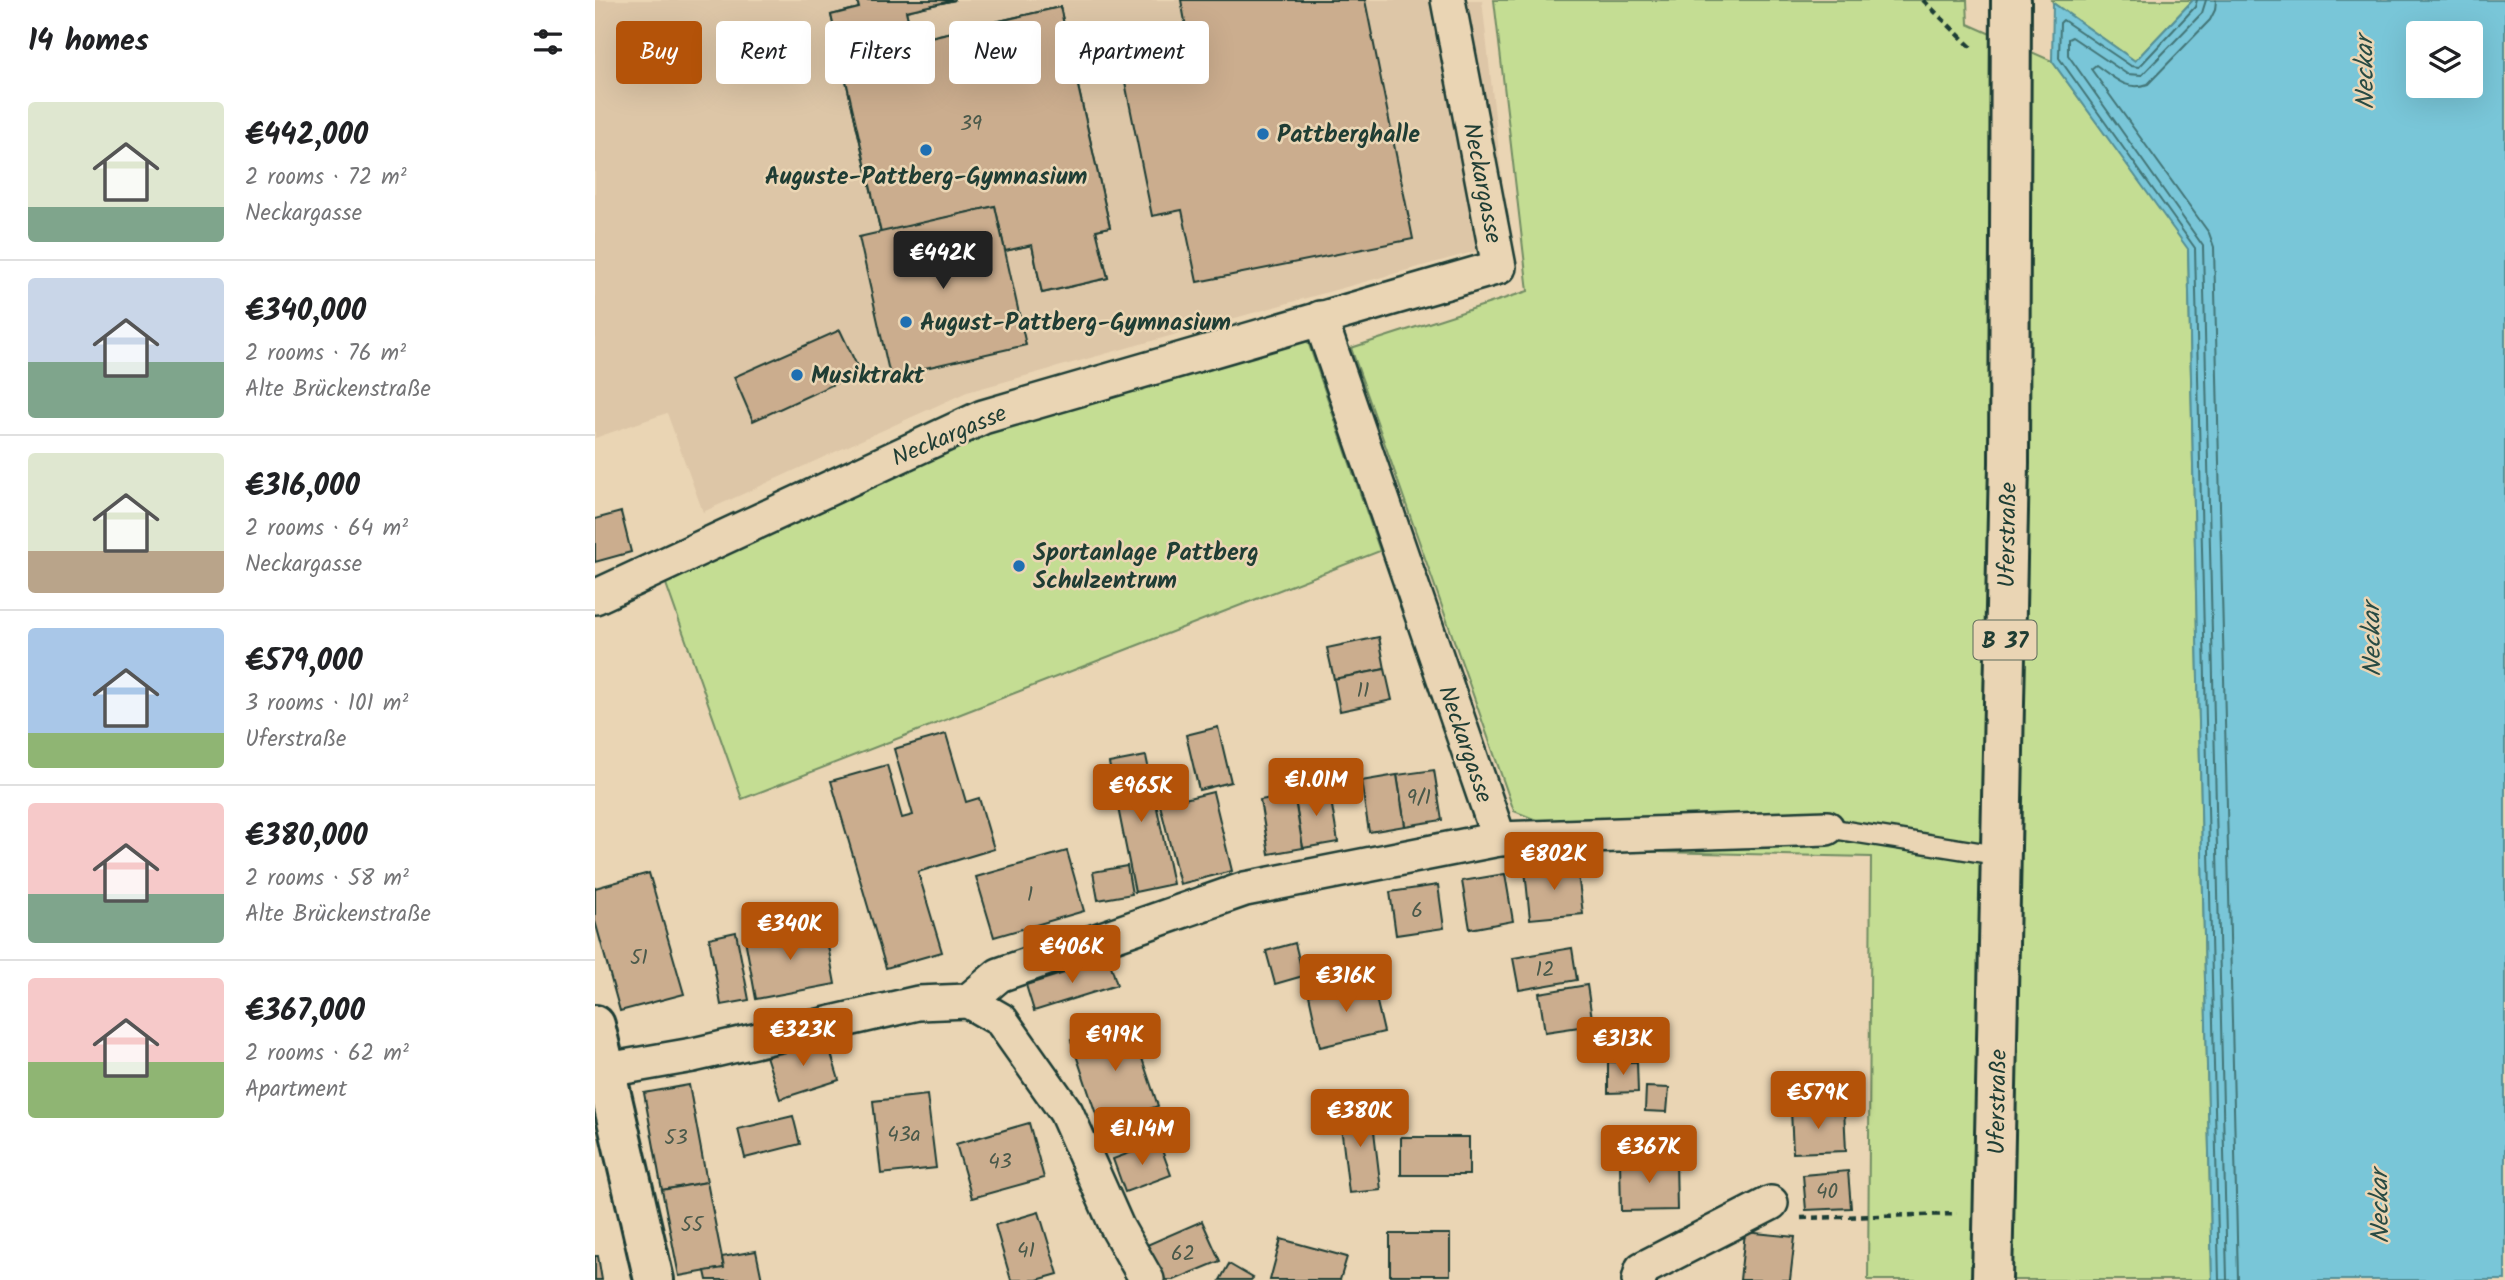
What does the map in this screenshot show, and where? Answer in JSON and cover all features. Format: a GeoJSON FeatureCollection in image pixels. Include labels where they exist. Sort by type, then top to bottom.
{"type":"FeatureCollection","features":[{"type":"Feature","properties":{"kind":"main road","name":"Uferstraße"},"geometry":{"type":"LineString","coordinates":[[1990,1264],[1995,1213],[2009,463],[2011,0]]}},
{"type":"Feature","properties":{"kind":"main road"},"geometry":{"type":"LineString","coordinates":[[595,1025],[654,1280]]}},
{"type":"Feature","properties":{"kind":"street","name":"Neckargasse"},"geometry":{"type":"LineString","coordinates":[[595,597],[983,417],[1499,267],[1448,0]]}},
{"type":"Feature","properties":{"kind":"street","name":"Neckargasse"},"geometry":{"type":"LineString","coordinates":[[1320,318],[1499,839]]}},
{"type":"Feature","properties":{"kind":"street"},"geometry":{"type":"LineString","coordinates":[[968,1001],[999,975],[1245,889],[1499,839],[1827,828]]}},
{"type":"Feature","properties":{"kind":"street"},"geometry":{"type":"LineString","coordinates":[[607,1070],[693,1055],[918,1003],[968,1001],[1001,1020],[1066,1112],[1117,1227],[1147,1280]]}},
{"type":"Feature","properties":{"kind":"street"},"geometry":{"type":"LineString","coordinates":[[1639,1280],[1642,1269],[1784,1211]]}},
{"type":"Feature","properties":{"kind":"lane"},"geometry":{"type":"LineString","coordinates":[[1990,1264],[1998,753]]}},
{"type":"Feature","properties":{"kind":"lane"},"geometry":{"type":"LineString","coordinates":[[1827,828],[1997,855]]}},
{"type":"Feature","properties":{"kind":"path"},"geometry":{"type":"LineString","coordinates":[[1923,0],[1979,55]]}},
{"type":"Feature","properties":{"kind":"path"},"geometry":{"type":"LineString","coordinates":[[1784,1211],[1989,1213]]}},
{"type":"Feature","properties":{"kind":"shaded area","name":"August-Pattberg-Gymnasium"},"geometry":{"type":"Polygon","coordinates":[[[595,0],[1482,0],[1509,242],[967,392],[703,512],[667,413],[595,438],[595,0]]]}},
{"type":"Feature","properties":{"kind":"green space"},"geometry":{"type":"Polygon","coordinates":[[[1494,0],[1967,0],[1968,24],[2052,61],[2188,248],[2212,1280],[1868,1280],[1871,857],[1614,851],[1514,811],[1351,348],[1528,291],[1494,0]]]}},
{"type":"Feature","properties":{"kind":"green space"},"geometry":{"type":"Polygon","coordinates":[[[2052,0],[2193,0],[2135,61],[2052,0]]]}},
{"type":"Feature","properties":{"kind":"green space","name":"Sportanlage Pattberg Schulzentrum"},"geometry":{"type":"Polygon","coordinates":[[[1306,336],[1380,551],[742,799],[665,581],[988,430],[1306,336]]]}},
{"type":"Feature","properties":{"kind":"water","name":"Neckar"},"geometry":{"type":"Polygon","coordinates":[[[2193,0],[2505,0],[2505,1280],[2212,1280],[2188,249],[2052,61],[2053,3],[2135,61],[2193,0]]]}},
{"type":"Feature","properties":{"kind":"building","name":"Auguste-Pattberg-Gymnasium"},"geometry":{"type":"Polygon","coordinates":[[[857,0],[955,0],[906,11],[908,21],[832,21],[831,15],[859,8],[857,0]]]}},
{"type":"Feature","properties":{"kind":"building","name":"Auguste-Pattberg-Gymnasium"},"geometry":{"type":"Polygon","coordinates":[[[857,0],[955,0],[906,11],[908,21],[832,21],[831,15],[859,8],[857,0]]]}},
{"type":"Feature","properties":{"kind":"building","name":"Pattberghalle"},"geometry":{"type":"Polygon","coordinates":[[[1181,0],[1365,0],[1413,239],[1197,282],[1182,210],[1152,216],[1125,84],[1209,84],[1209,21],[1185,21],[1181,0]]]}},
{"type":"Feature","properties":{"kind":"building","name":"Auguste-Pattberg-Gymnasium"},"geometry":{"type":"Polygon","coordinates":[[[1060,7],[1063,21],[1055,21],[1055,84],[1078,84],[1110,227],[1096,230],[1108,278],[1042,293],[1032,245],[1005,251],[995,206],[881,233],[847,84],[935,84],[935,36],[949,33],[949,84],[1041,84],[1041,21],[999,21],[1060,7]],[[1054,109],[984,123],[991,157],[1061,143],[1054,109]]]}},
{"type":"Feature","properties":{"kind":"building","name":"Auguste-Pattberg-Gymnasium"},"geometry":{"type":"Polygon","coordinates":[[[1060,7],[1063,21],[1055,21],[1055,84],[1078,84],[1110,227],[1096,230],[1108,278],[1042,293],[1032,245],[1005,251],[995,206],[881,233],[847,84],[935,84],[935,36],[949,33],[949,84],[1041,84],[1041,21],[999,21],[1060,7]]]}},
{"type":"Feature","properties":{"kind":"building"},"geometry":{"type":"Polygon","coordinates":[[[995,206],[1026,345],[890,376],[859,237],[995,206]]]}},
{"type":"Feature","properties":{"kind":"building","name":"Musiktrakt"},"geometry":{"type":"Polygon","coordinates":[[[840,330],[860,372],[753,421],[734,377],[840,330]]]}},
{"type":"Feature","properties":{"kind":"building"},"geometry":{"type":"Polygon","coordinates":[[[621,512],[631,552],[595,562],[595,519],[621,512]]]}},
{"type":"Feature","properties":{"kind":"building"},"geometry":{"type":"Polygon","coordinates":[[[1379,637],[1385,669],[1334,679],[1327,648],[1379,637]]]}},
{"type":"Feature","properties":{"kind":"building"},"geometry":{"type":"Polygon","coordinates":[[[1385,669],[1392,700],[1340,711],[1334,679],[1385,669]]]}},
{"type":"Feature","properties":{"kind":"building"},"geometry":{"type":"Polygon","coordinates":[[[1218,727],[1231,782],[1199,790],[1186,735],[1218,727]]]}},
{"type":"Feature","properties":{"kind":"building"},"geometry":{"type":"Polygon","coordinates":[[[946,734],[966,802],[979,798],[994,849],[918,872],[942,952],[886,968],[831,781],[887,765],[902,818],[913,815],[894,749],[946,734]]]}},
{"type":"Feature","properties":{"kind":"building"},"geometry":{"type":"Polygon","coordinates":[[[1146,756],[1173,884],[1135,892],[1109,763],[1146,756]]]}},
{"type":"Feature","properties":{"kind":"building"},"geometry":{"type":"Polygon","coordinates":[[[1434,770],[1442,820],[1405,826],[1397,775],[1434,770]]]}},
{"type":"Feature","properties":{"kind":"building"},"geometry":{"type":"Polygon","coordinates":[[[1397,775],[1405,826],[1369,832],[1361,781],[1397,775]]]}},
{"type":"Feature","properties":{"kind":"building"},"geometry":{"type":"Polygon","coordinates":[[[1329,788],[1338,842],[1303,848],[1294,794],[1329,788]]]}},
{"type":"Feature","properties":{"kind":"building"},"geometry":{"type":"Polygon","coordinates":[[[1213,792],[1232,871],[1180,884],[1160,805],[1213,792]]]}},
{"type":"Feature","properties":{"kind":"building"},"geometry":{"type":"Polygon","coordinates":[[[1294,794],[1303,848],[1269,854],[1260,800],[1294,794]]]}},
{"type":"Feature","properties":{"kind":"building"},"geometry":{"type":"Polygon","coordinates":[[[1067,851],[1084,911],[994,937],[976,877],[1067,851]]]}},
{"type":"Feature","properties":{"kind":"building"},"geometry":{"type":"Polygon","coordinates":[[[1577,865],[1583,914],[1530,919],[1525,870],[1577,865]]]}},
{"type":"Feature","properties":{"kind":"building"},"geometry":{"type":"Polygon","coordinates":[[[1127,866],[1132,894],[1098,900],[1093,872],[1127,866]]]}},
{"type":"Feature","properties":{"kind":"building"},"geometry":{"type":"Polygon","coordinates":[[[649,873],[684,994],[620,1011],[595,921],[595,888],[649,873]]]}},
{"type":"Feature","properties":{"kind":"building"},"geometry":{"type":"Polygon","coordinates":[[[1505,874],[1513,921],[1470,929],[1462,881],[1505,874]]]}},
{"type":"Feature","properties":{"kind":"building"},"geometry":{"type":"Polygon","coordinates":[[[1438,885],[1444,928],[1396,935],[1390,892],[1438,885]]]}},
{"type":"Feature","properties":{"kind":"building"},"geometry":{"type":"Polygon","coordinates":[[[824,924],[835,984],[756,999],[745,939],[824,924]]]}},
{"type":"Feature","properties":{"kind":"building"},"geometry":{"type":"Polygon","coordinates":[[[736,932],[749,1000],[721,1005],[709,938],[736,932]]]}},
{"type":"Feature","properties":{"kind":"building"},"geometry":{"type":"Polygon","coordinates":[[[1295,943],[1303,976],[1275,984],[1266,951],[1295,943]]]}},
{"type":"Feature","properties":{"kind":"building"},"geometry":{"type":"Polygon","coordinates":[[[1572,948],[1577,980],[1519,990],[1513,958],[1572,948]]]}},
{"type":"Feature","properties":{"kind":"building"},"geometry":{"type":"Polygon","coordinates":[[[1109,959],[1117,985],[1034,1011],[1026,985],[1109,959]]]}},
{"type":"Feature","properties":{"kind":"building"},"geometry":{"type":"Polygon","coordinates":[[[1372,981],[1384,1032],[1320,1047],[1309,995],[1372,981]]]}},
{"type":"Feature","properties":{"kind":"building"},"geometry":{"type":"Polygon","coordinates":[[[1587,985],[1593,1025],[1545,1032],[1539,993],[1587,985]]]}},
{"type":"Feature","properties":{"kind":"building"},"geometry":{"type":"Polygon","coordinates":[[[1129,1020],[1158,1106],[1100,1126],[1071,1040],[1129,1020]]]}},
{"type":"Feature","properties":{"kind":"building"},"geometry":{"type":"Polygon","coordinates":[[[826,1037],[839,1080],[780,1099],[766,1056],[826,1037]]]}},
{"type":"Feature","properties":{"kind":"building"},"geometry":{"type":"Polygon","coordinates":[[[1608,1062],[1637,1062],[1638,1092],[1608,1093],[1608,1062]]]}},
{"type":"Feature","properties":{"kind":"building"},"geometry":{"type":"Polygon","coordinates":[[[689,1085],[707,1182],[662,1190],[644,1093],[689,1085]]]}},
{"type":"Feature","properties":{"kind":"building"},"geometry":{"type":"Polygon","coordinates":[[[1646,1087],[1669,1088],[1667,1112],[1645,1111],[1646,1087]]]}},
{"type":"Feature","properties":{"kind":"building"},"geometry":{"type":"Polygon","coordinates":[[[927,1095],[936,1168],[881,1174],[873,1101],[927,1095]]]}},
{"type":"Feature","properties":{"kind":"building"},"geometry":{"type":"Polygon","coordinates":[[[1371,1106],[1381,1190],[1349,1193],[1339,1109],[1371,1106]]]}},
{"type":"Feature","properties":{"kind":"building"},"geometry":{"type":"Polygon","coordinates":[[[1844,1109],[1846,1151],[1793,1153],[1791,1110],[1844,1109]]]}},
{"type":"Feature","properties":{"kind":"building"},"geometry":{"type":"Polygon","coordinates":[[[793,1116],[800,1144],[745,1158],[738,1129],[793,1116]]]}},
{"type":"Feature","properties":{"kind":"building"},"geometry":{"type":"Polygon","coordinates":[[[1029,1123],[1044,1178],[972,1198],[956,1144],[1029,1123]]]}},
{"type":"Feature","properties":{"kind":"building"},"geometry":{"type":"Polygon","coordinates":[[[1401,1137],[1469,1137],[1469,1175],[1401,1175],[1401,1137]]]}},
{"type":"Feature","properties":{"kind":"building"},"geometry":{"type":"Polygon","coordinates":[[[1159,1142],[1171,1175],[1125,1192],[1113,1159],[1159,1142]]]}},
{"type":"Feature","properties":{"kind":"building"},"geometry":{"type":"Polygon","coordinates":[[[1676,1159],[1677,1210],[1621,1211],[1620,1161],[1676,1159]]]}},
{"type":"Feature","properties":{"kind":"building"},"geometry":{"type":"Polygon","coordinates":[[[1848,1171],[1851,1208],[1806,1210],[1803,1175],[1848,1171]]]}},
{"type":"Feature","properties":{"kind":"building"},"geometry":{"type":"Polygon","coordinates":[[[707,1182],[724,1268],[679,1276],[662,1190],[707,1182]]]}},
{"type":"Feature","properties":{"kind":"building"},"geometry":{"type":"Polygon","coordinates":[[[1039,1212],[1058,1274],[1037,1280],[1011,1280],[995,1225],[1039,1212]]]}},
{"type":"Feature","properties":{"kind":"building"},"geometry":{"type":"Polygon","coordinates":[[[1202,1221],[1220,1261],[1174,1280],[1162,1280],[1147,1245],[1202,1221]]]}},
{"type":"Feature","properties":{"kind":"building"},"geometry":{"type":"Polygon","coordinates":[[[1745,1232],[1795,1237],[1790,1280],[1740,1280],[1745,1232]]]}},
{"type":"Feature","properties":{"kind":"building"},"geometry":{"type":"Polygon","coordinates":[[[1390,1234],[1450,1234],[1450,1275],[1390,1275],[1390,1234]]]}},
{"type":"Feature","properties":{"kind":"building"},"geometry":{"type":"Polygon","coordinates":[[[1281,1239],[1347,1257],[1340,1280],[1270,1280],[1281,1239]]]}},
{"type":"Feature","properties":{"kind":"building"},"geometry":{"type":"Polygon","coordinates":[[[756,1251],[762,1280],[707,1280],[705,1271],[724,1268],[722,1257],[756,1251]]]}},
{"type":"Feature","properties":{"kind":"building"},"geometry":{"type":"Polygon","coordinates":[[[595,1256],[598,1256],[602,1280],[595,1280],[595,1256]]]}},
{"type":"Feature","properties":{"kind":"building"},"geometry":{"type":"Polygon","coordinates":[[[1229,1264],[1253,1278],[1220,1280],[1229,1264]]]}},
{"type":"Feature","properties":{"kind":"place","name":"Pattberghalle"},"geometry":{"type":"Point","coordinates":[1263,134]}},
{"type":"Feature","properties":{"kind":"place","name":"Auguste-Pattberg-Gymnasium"},"geometry":{"type":"Point","coordinates":[926,150]}},
{"type":"Feature","properties":{"kind":"place","name":"August-Pattberg-Gymnasium"},"geometry":{"type":"Point","coordinates":[906,322]}},
{"type":"Feature","properties":{"kind":"place","name":"Musiktrakt"},"geometry":{"type":"Point","coordinates":[797,375]}},
{"type":"Feature","properties":{"kind":"place","name":"Sportanlage Pattberg Schulzentrum"},"geometry":{"type":"Point","coordinates":[1019,566]}}]}
